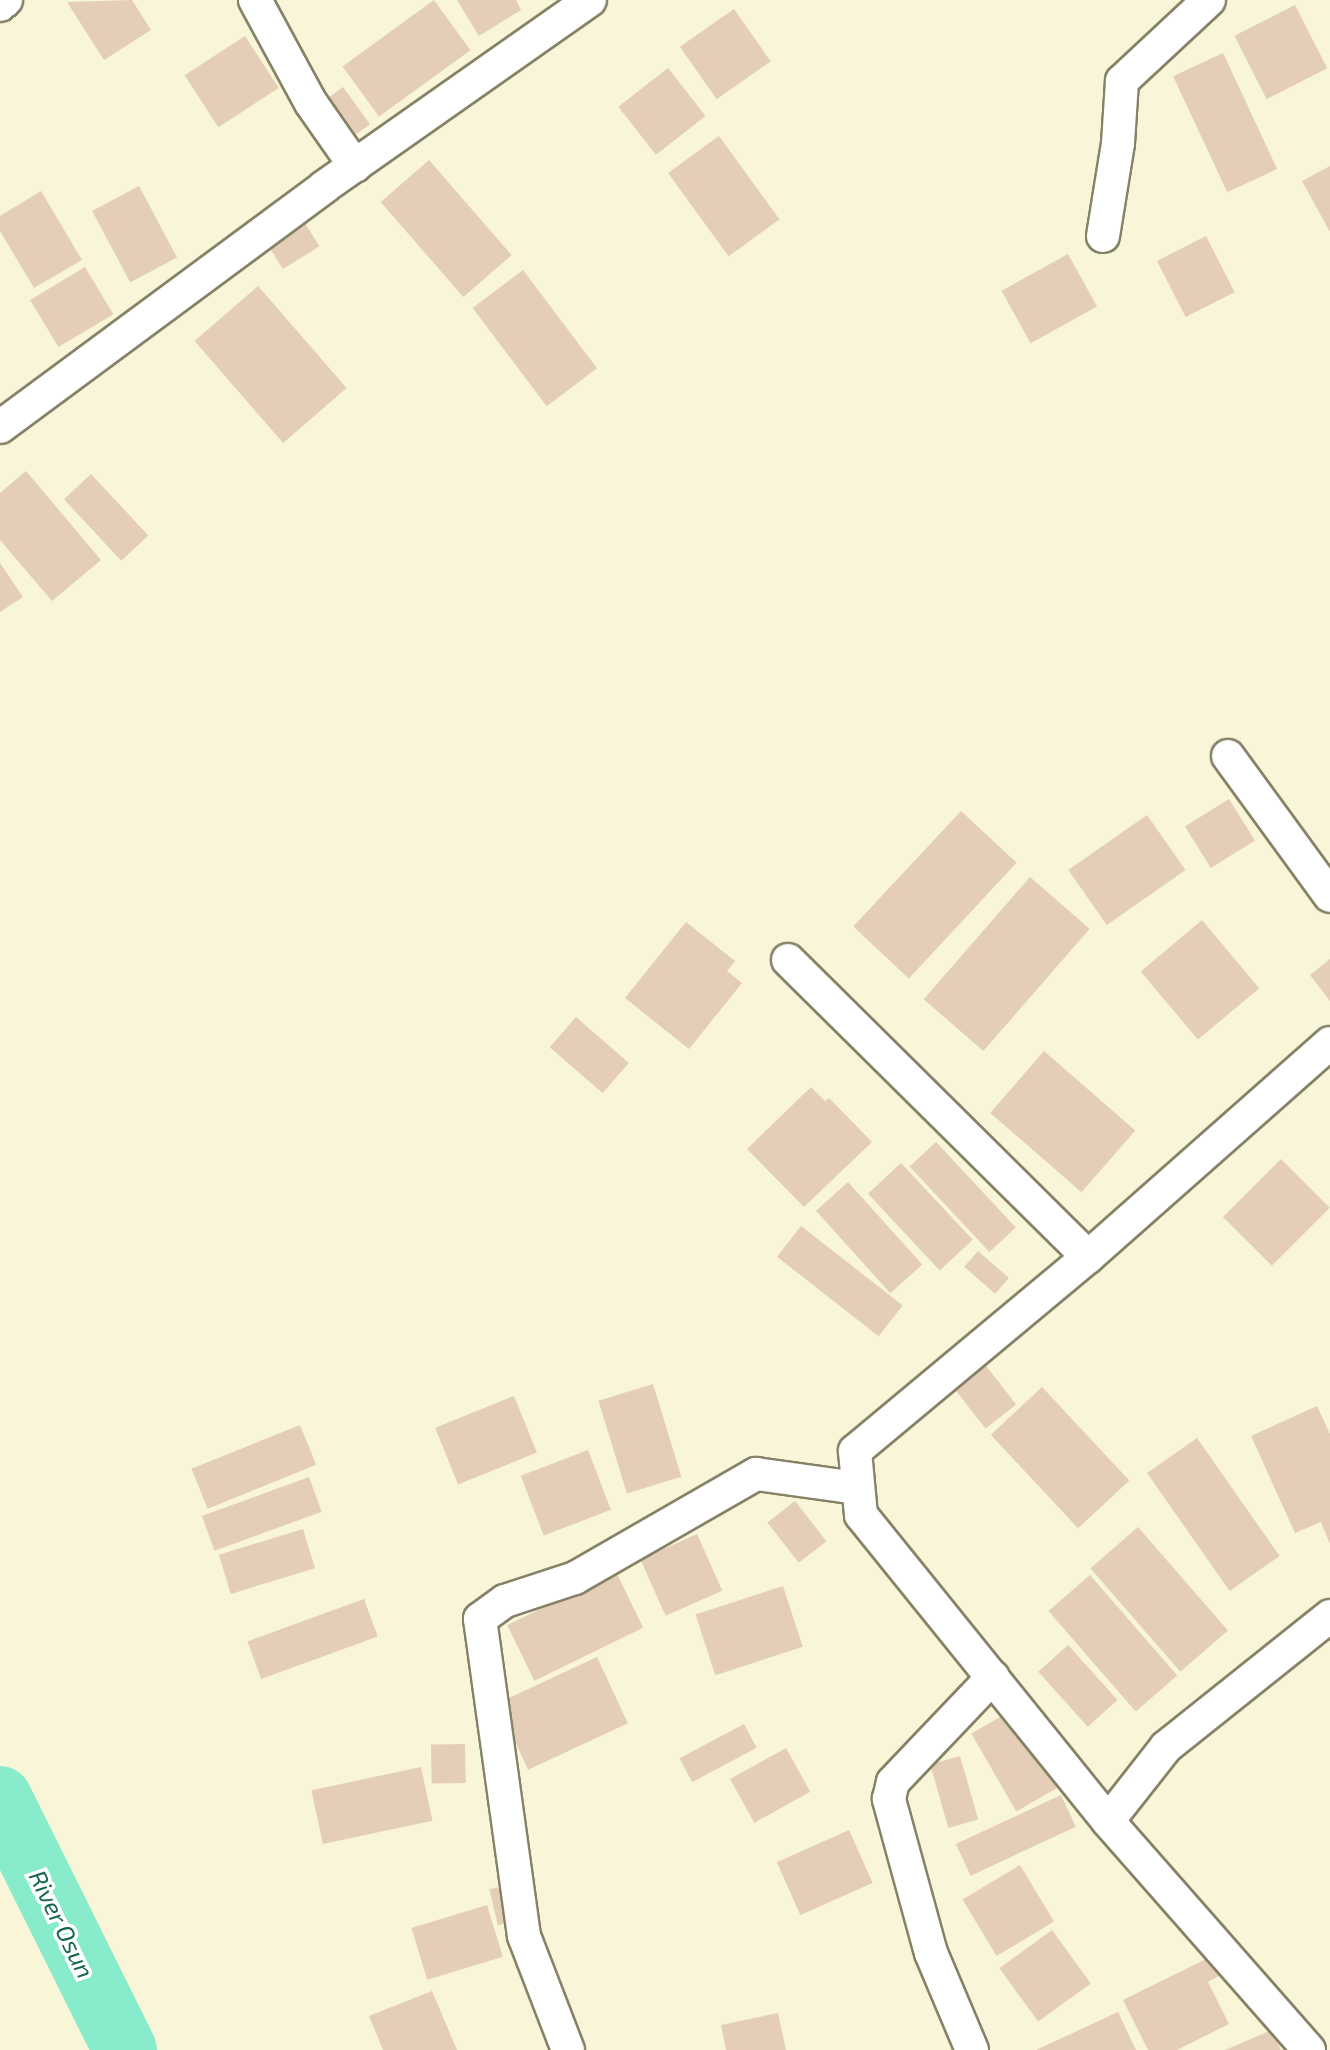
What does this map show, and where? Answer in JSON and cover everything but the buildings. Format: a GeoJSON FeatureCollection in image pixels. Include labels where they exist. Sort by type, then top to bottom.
{"type":"FeatureCollection","features":[{"type":"Feature","properties":{"kind":"street"},"geometry":{"type":"LineString","coordinates":[[0,5],[6,0]]}},
{"type":"Feature","properties":{"kind":"street"},"geometry":{"type":"LineString","coordinates":[[255,0],[311,103],[355,166]]}},
{"type":"Feature","properties":{"kind":"street"},"geometry":{"type":"LineString","coordinates":[[0,427],[355,166],[590,0]]}},
{"type":"Feature","properties":{"kind":"street"},"geometry":{"type":"LineString","coordinates":[[1103,236],[1118,143],[1122,81],[1209,0]]}},
{"type":"Feature","properties":{"kind":"street"},"geometry":{"type":"LineString","coordinates":[[1228,756],[1330,896]]}},
{"type":"Feature","properties":{"kind":"street"},"geometry":{"type":"LineString","coordinates":[[788,960],[1088,1257]]}},
{"type":"Feature","properties":{"kind":"street"},"geometry":{"type":"LineString","coordinates":[[1309,2050],[1108,1821],[861,1515],[855,1451],[1088,1257],[1330,1043]]}},
{"type":"Feature","properties":{"kind":"street"},"geometry":{"type":"LineString","coordinates":[[568,2050],[524,1936],[480,1619],[505,1601],[575,1578],[756,1474],[857,1488]]}},
{"type":"Feature","properties":{"kind":"street"},"geometry":{"type":"LineString","coordinates":[[1108,1821],[1166,1747],[1330,1616]]}},
{"type":"Feature","properties":{"kind":"street"},"geometry":{"type":"LineString","coordinates":[[972,2050],[931,1953],[889,1799],[893,1782],[993,1677]]}},
{"type":"Feature","properties":{"kind":"waterway","name":"River Osun"},"geometry":{"type":"LineString","coordinates":[[0,1798],[125,2050]]}}]}
